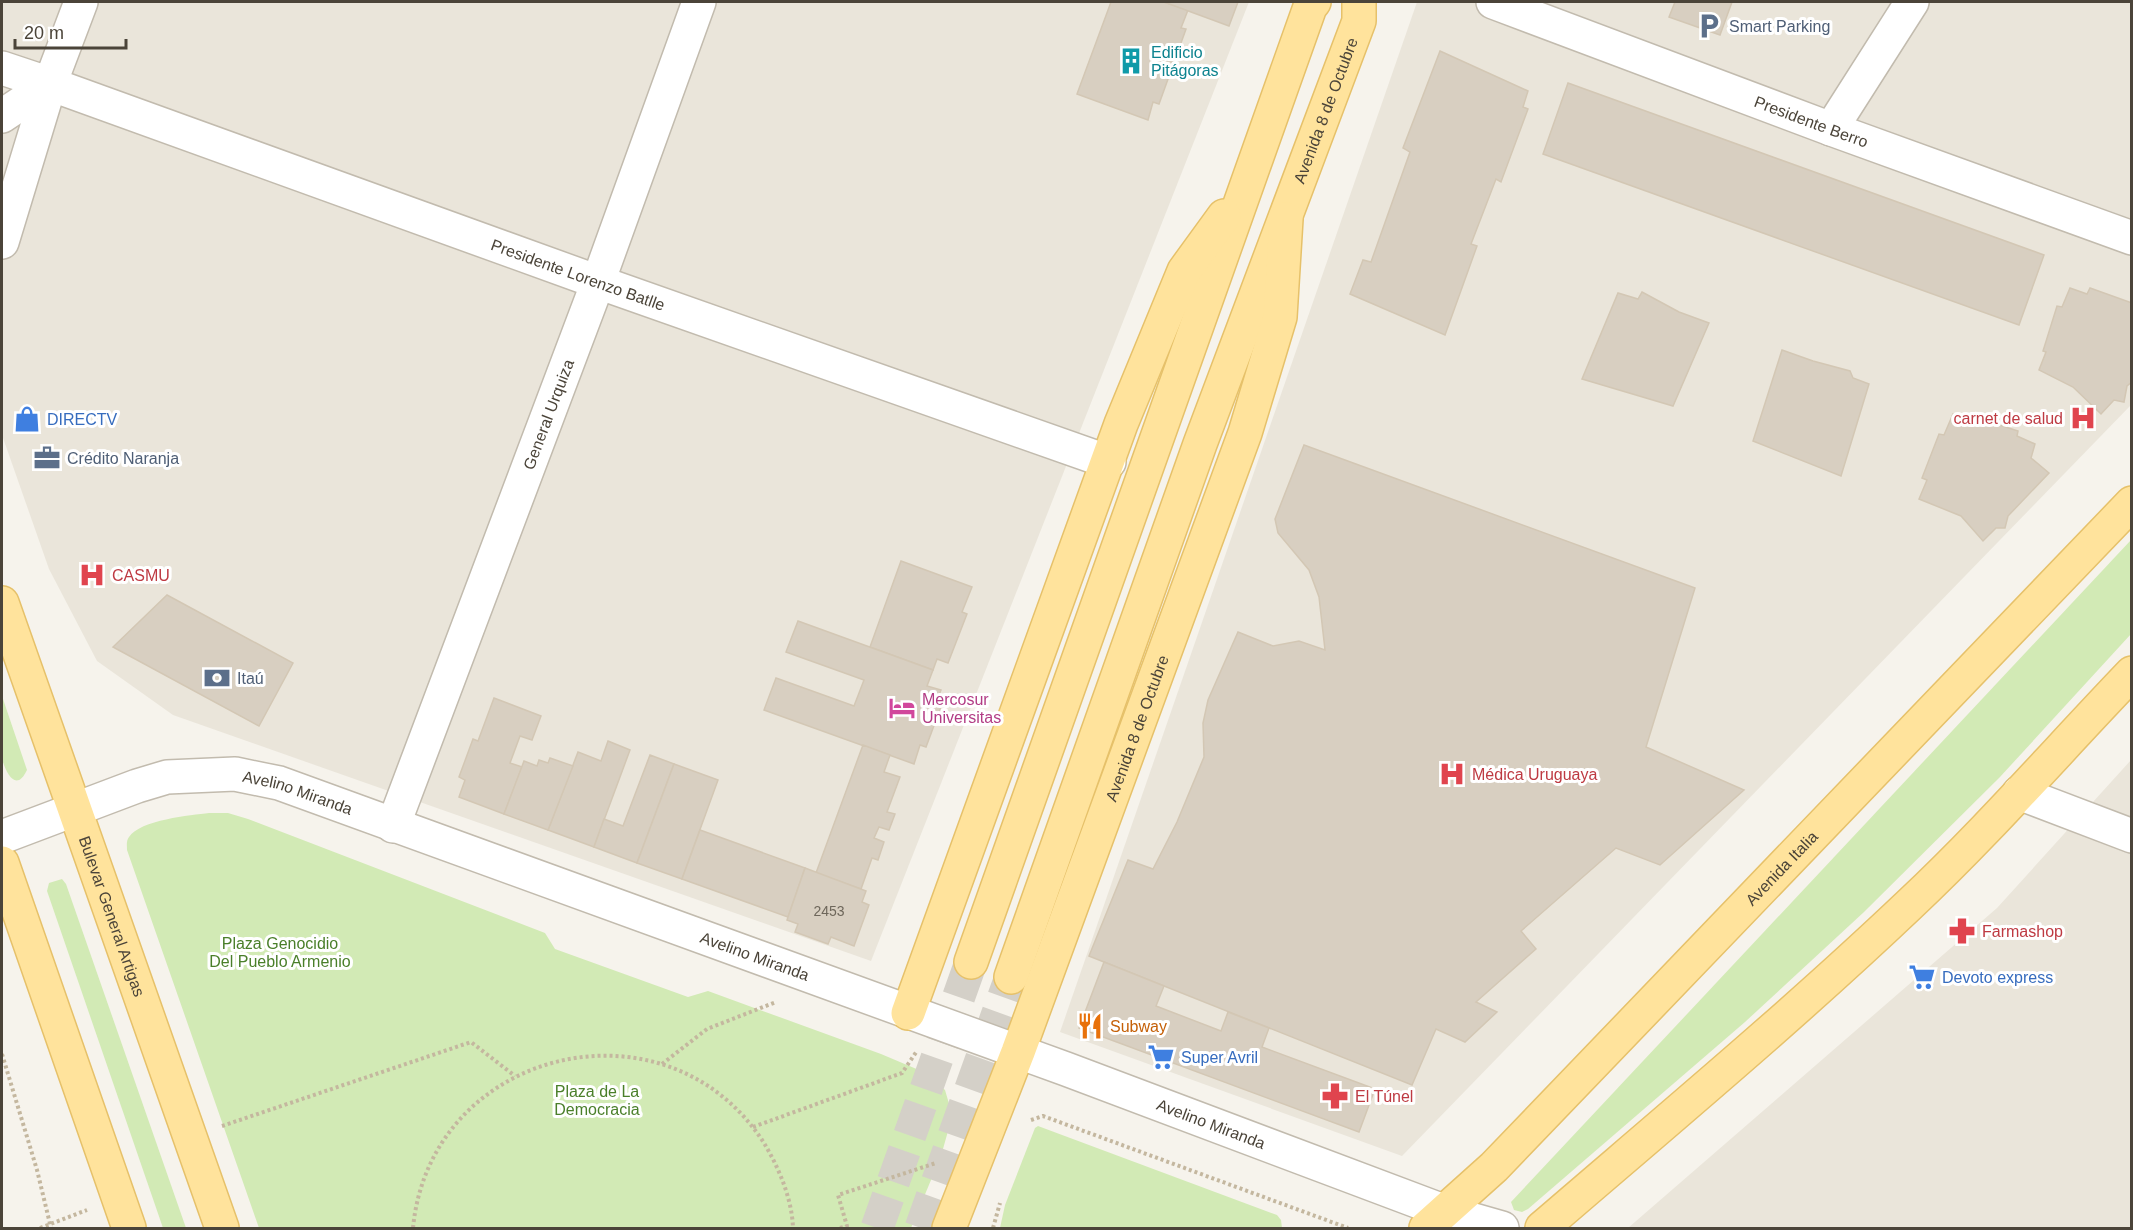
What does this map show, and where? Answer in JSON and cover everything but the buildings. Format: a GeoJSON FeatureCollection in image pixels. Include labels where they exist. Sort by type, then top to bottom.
{"type":"FeatureCollection","features":[{"type":"Feature","properties":{"kind":"main road"},"geometry":{"type":"LineString","coordinates":[[971,962],[1246,185],[1310,7],[1314,2]]}},
{"type":"Feature","properties":{"kind":"main road","name":"Avenida 8 de Octubre"},"geometry":{"type":"LineString","coordinates":[[1011,977],[1196,455],[1359,21],[1359,2]]}},
{"type":"Feature","properties":{"kind":"main road"},"geometry":{"type":"LineString","coordinates":[[922,1017],[1121,424],[1185,271],[1246,185]]}},
{"type":"Feature","properties":{"kind":"main road","name":"Avenida 8 de Octubre"},"geometry":{"type":"LineString","coordinates":[[948,1228],[1017,1052],[1245,433],[1280,317],[1286,219]]}},
{"type":"Feature","properties":{"kind":"main road","name":"Avenida Italia"},"geometry":{"type":"LineString","coordinates":[[1436,1220],[1494,1167],[2132,503]]}},
{"type":"Feature","properties":{"kind":"main road","name":"Bulevar General Artigas"},"geometry":{"type":"LineString","coordinates":[[2,603],[222,1228]]}},
{"type":"Feature","properties":{"kind":"main road"},"geometry":{"type":"LineString","coordinates":[[1542,1228],[1784,1018],[1910,904],[2132,673]]}},
{"type":"Feature","properties":{"kind":"main road"},"geometry":{"type":"LineString","coordinates":[[2,863],[124,1214]]}},
{"type":"Feature","properties":{"kind":"street"},"geometry":{"type":"LineString","coordinates":[[2,242],[50,84],[81,2]]}},
{"type":"Feature","properties":{"kind":"street","name":"General Urquiza"},"geometry":{"type":"LineString","coordinates":[[393,826],[598,282],[699,2]]}},
{"type":"Feature","properties":{"kind":"street","name":"Presidente Berro"},"geometry":{"type":"LineString","coordinates":[[1493,2],[1831,129],[2132,238]]}},
{"type":"Feature","properties":{"kind":"street"},"geometry":{"type":"LineString","coordinates":[[1831,129],[1912,2]]}},
{"type":"Feature","properties":{"kind":"street","name":"Presidente Lorenzo Batlle"},"geometry":{"type":"LineString","coordinates":[[2,68],[1109,462]]}},
{"type":"Feature","properties":{"kind":"street"},"geometry":{"type":"LineString","coordinates":[[2,116],[50,84]]}},
{"type":"Feature","properties":{"kind":"street","name":"Avelino Miranda"},"geometry":{"type":"LineString","coordinates":[[2,837],[137,786],[168,777],[234,774],[279,783],[1017,1052],[1436,1220],[1502,1228]]}},
{"type":"Feature","properties":{"kind":"street"},"geometry":{"type":"LineString","coordinates":[[2019,793],[2132,836]]}},
{"type":"Feature","properties":{"kind":"path"},"geometry":{"type":"LineString","coordinates":[[662,1064],[707,1029],[827,983]]}},
{"type":"Feature","properties":{"kind":"path"},"geometry":{"type":"LineString","coordinates":[[753,1127],[902,1073],[922,1017]]}},
{"type":"Feature","properties":{"kind":"path"},"geometry":{"type":"LineString","coordinates":[[190,1137],[471,1042],[515,1076]]}},
{"type":"Feature","properties":{"kind":"path"},"geometry":{"type":"LineString","coordinates":[[2,1054],[37,1170],[50,1227]]}},
{"type":"Feature","properties":{"kind":"path"},"geometry":{"type":"LineString","coordinates":[[413,1228],[421,1189],[435,1155],[456,1123],[483,1097],[515,1076],[550,1062],[587,1056],[624,1056],[662,1064],[696,1079],[727,1100],[753,1127],[772,1157],[786,1190],[793,1228]]}},
{"type":"Feature","properties":{"kind":"path"},"geometry":{"type":"LineString","coordinates":[[992,1114],[1027,1121],[1043,1116],[1348,1228]]}},
{"type":"Feature","properties":{"kind":"path"},"geometry":{"type":"LineString","coordinates":[[840,1228],[847,1226],[838,1196],[979,1149]]}},
{"type":"Feature","properties":{"kind":"path"},"geometry":{"type":"LineString","coordinates":[[40,1228],[124,1214]]}},
{"type":"Feature","properties":{"kind":"shaded area"},"geometry":{"type":"Polygon","coordinates":[[[2,2],[1249,2],[871,961],[173,715],[97,661],[49,569],[2,435],[2,2]]]}},
{"type":"Feature","properties":{"kind":"shaded area"},"geometry":{"type":"Polygon","coordinates":[[[1417,2],[2131,2],[2131,405],[1402,1156],[1060,1032],[1417,2]]]}},
{"type":"Feature","properties":{"kind":"shaded area"},"geometry":{"type":"Polygon","coordinates":[[[2131,760],[2131,1228],[1628,1228],[1997,908],[2131,760]]]}},
{"type":"Feature","properties":{"kind":"green space"},"geometry":{"type":"Polygon","coordinates":[[[2131,540],[2131,634],[2000,777],[1864,912],[1745,1022],[1528,1209],[1522,1212],[1514,1210],[1511,1202],[2131,540]]]}},
{"type":"Feature","properties":{"kind":"green space"},"geometry":{"type":"Polygon","coordinates":[[[2,696],[27,770],[19,780],[9,775],[2,759],[2,696]]]}},
{"type":"Feature","properties":{"kind":"green space","name":"Plaza de La Democracia"},"geometry":{"type":"Polygon","coordinates":[[[209,813],[228,813],[248,819],[545,933],[555,949],[688,997],[708,991],[881,1054],[926,1073],[945,1090],[950,1107],[950,1124],[941,1156],[911,1228],[259,1228],[127,850],[129,837],[144,826],[166,819],[209,813]]]}},
{"type":"Feature","properties":{"kind":"green space"},"geometry":{"type":"Polygon","coordinates":[[[62,879],[66,884],[186,1228],[163,1228],[47,891],[49,883],[62,879]]]}},
{"type":"Feature","properties":{"kind":"green space"},"geometry":{"type":"Polygon","coordinates":[[[1038,1126],[1277,1215],[1281,1220],[1282,1228],[1000,1228],[1005,1205],[1035,1128],[1038,1126]]]}},
{"type":"Feature","properties":{"kind":"tunnel"},"geometry":{"type":"LineString","coordinates":[[877,1228],[971,962]]}},
{"type":"Feature","properties":{"kind":"tunnel"},"geometry":{"type":"LineString","coordinates":[[921,1228],[1011,977]]}},
{"type":"Feature","properties":{"kind":"place","name":"Smart Parking"},"geometry":{"type":"Point","coordinates":[1709,26]}},
{"type":"Feature","properties":{"kind":"place","name":"Edificio Pitágoras"},"geometry":{"type":"Point","coordinates":[1131,61]}},
{"type":"Feature","properties":{"kind":"place","name":"carnet de salud"},"geometry":{"type":"Point","coordinates":[2083,418]}},
{"type":"Feature","properties":{"kind":"place","name":"DIRECTV"},"geometry":{"type":"Point","coordinates":[27,419]}},
{"type":"Feature","properties":{"kind":"place","name":"Crédito Naranja"},"geometry":{"type":"Point","coordinates":[47,458]}},
{"type":"Feature","properties":{"kind":"place","name":"CASMU"},"geometry":{"type":"Point","coordinates":[92,575]}},
{"type":"Feature","properties":{"kind":"place","name":"Itaú"},"geometry":{"type":"Point","coordinates":[217,678]}},
{"type":"Feature","properties":{"kind":"place","name":"Mercosur Universitas"},"geometry":{"type":"Point","coordinates":[902,708]}},
{"type":"Feature","properties":{"kind":"place","name":"Médica Uruguaya"},"geometry":{"type":"Point","coordinates":[1452,774]}},
{"type":"Feature","properties":{"kind":"place","name":"Farmashop"},"geometry":{"type":"Point","coordinates":[1962,931]}},
{"type":"Feature","properties":{"kind":"place","name":"Devoto express"},"geometry":{"type":"Point","coordinates":[1922,977]}},
{"type":"Feature","properties":{"kind":"place","name":"Subway"},"geometry":{"type":"Point","coordinates":[1090,1026]}},
{"type":"Feature","properties":{"kind":"place","name":"Super Avril"},"geometry":{"type":"Point","coordinates":[1161,1057]}},
{"type":"Feature","properties":{"kind":"place","name":"El Túnel"},"geometry":{"type":"Point","coordinates":[1335,1096]}},
{"type":"Feature","properties":{"kind":"park label","name":"Plaza Genocidio Del Pueblo Armenio"},"geometry":{"type":"Point","coordinates":[280,952]}}]}
